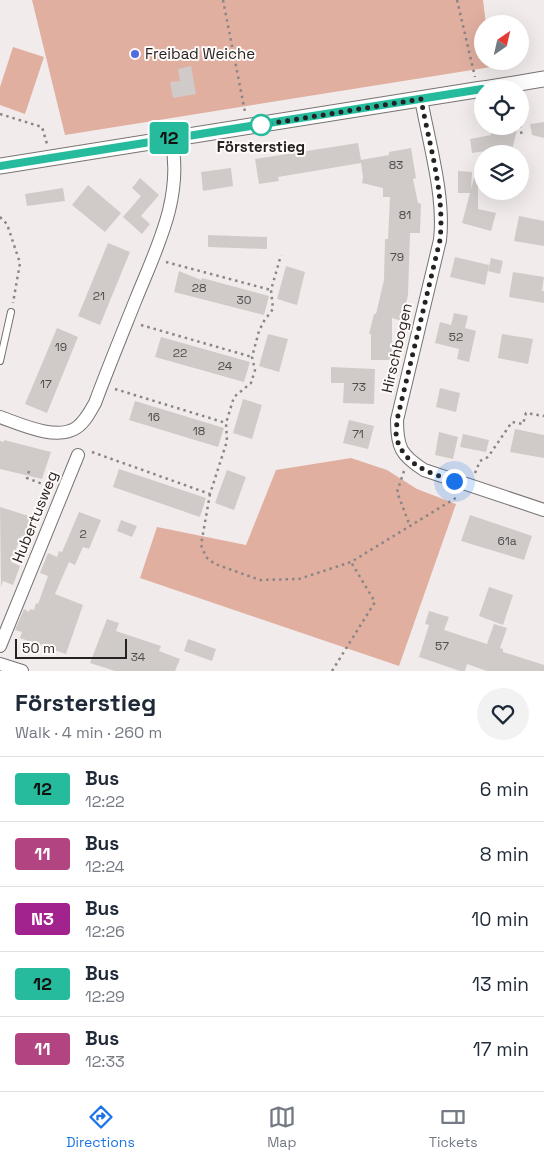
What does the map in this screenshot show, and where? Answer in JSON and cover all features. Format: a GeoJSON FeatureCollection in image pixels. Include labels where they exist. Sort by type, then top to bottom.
{"type":"FeatureCollection","features":[{"type":"Feature","properties":{"kind":"street"},"geometry":{"type":"LineString","coordinates":[[529,80],[544,79]]}},
{"type":"Feature","properties":{"kind":"street"},"geometry":{"type":"LineString","coordinates":[[0,166],[421,99],[474,87]]}},
{"type":"Feature","properties":{"kind":"street","name":"Hirschbogen"},"geometry":{"type":"LineString","coordinates":[[407,459],[397,439],[397,420],[440,240],[441,227],[440,203],[421,99]]}},
{"type":"Feature","properties":{"kind":"street"},"geometry":{"type":"LineString","coordinates":[[0,417],[38,429],[59,433],[75,428],[86,418],[102,385],[153,257],[171,205],[175,180],[174,152],[170,138]]}},
{"type":"Feature","properties":{"kind":"street","name":"Hubertusweg"},"geometry":{"type":"LineString","coordinates":[[0,646],[63,492],[84,453]]}},
{"type":"Feature","properties":{"kind":"street"},"geometry":{"type":"LineString","coordinates":[[407,459],[424,470],[544,510]]}},
{"type":"Feature","properties":{"kind":"street"},"geometry":{"type":"LineString","coordinates":[[0,664],[22,671]]}},
{"type":"Feature","properties":{"kind":"lane"},"geometry":{"type":"LineString","coordinates":[[0,361],[11,312]]}},
{"type":"Feature","properties":{"kind":"path"},"geometry":{"type":"LineString","coordinates":[[223,0],[246,113]]}},
{"type":"Feature","properties":{"kind":"path"},"geometry":{"type":"LineString","coordinates":[[457,0],[480,80]]}},
{"type":"Feature","properties":{"kind":"path"},"geometry":{"type":"LineString","coordinates":[[0,114],[42,127],[47,144]]}},
{"type":"Feature","properties":{"kind":"path"},"geometry":{"type":"LineString","coordinates":[[0,217],[7,224],[20,263],[11,312]]}},
{"type":"Feature","properties":{"kind":"path"},"geometry":{"type":"LineString","coordinates":[[281,256],[270,290],[273,309],[262,326],[252,356],[255,370],[251,383],[234,397],[226,423],[227,442],[210,494],[201,545],[206,557],[215,564],[260,580],[299,579],[351,562],[460,495],[473,479],[480,461],[488,457],[512,422],[523,424],[526,413],[544,416]]}},
{"type":"Feature","properties":{"kind":"path"},"geometry":{"type":"LineString","coordinates":[[153,257],[200,272],[270,290]]}},
{"type":"Feature","properties":{"kind":"path"},"geometry":{"type":"LineString","coordinates":[[127,322],[252,356]]}},
{"type":"Feature","properties":{"kind":"path"},"geometry":{"type":"LineString","coordinates":[[102,385],[226,423]]}},
{"type":"Feature","properties":{"kind":"path"},"geometry":{"type":"LineString","coordinates":[[84,453],[210,494]]}},
{"type":"Feature","properties":{"kind":"path"},"geometry":{"type":"LineString","coordinates":[[407,459],[397,492],[410,526]]}},
{"type":"Feature","properties":{"kind":"path"},"geometry":{"type":"LineString","coordinates":[[29,471],[27,478],[63,492]]}},
{"type":"Feature","properties":{"kind":"path"},"geometry":{"type":"LineString","coordinates":[[332,671],[375,602],[351,562]]}},
{"type":"Feature","properties":{"kind":"shaded area"},"geometry":{"type":"Polygon","coordinates":[[[32,0],[483,0],[485,15],[474,15],[474,70],[65,135],[32,0]]]}},
{"type":"Feature","properties":{"kind":"shaded area"},"geometry":{"type":"Polygon","coordinates":[[[13,47],[44,57],[25,114],[0,105],[0,87],[13,47]]]}},
{"type":"Feature","properties":{"kind":"shaded area"},"geometry":{"type":"Polygon","coordinates":[[[351,458],[387,470],[417,489],[456,504],[399,666],[140,578],[157,527],[246,545],[276,470],[351,458]]]}},
{"type":"Feature","properties":{"kind":"building"},"geometry":{"type":"Polygon","coordinates":[[[191,66],[196,94],[173,98],[170,82],[180,81],[178,69],[191,66]]]}},
{"type":"Feature","properties":{"kind":"building"},"geometry":{"type":"Polygon","coordinates":[[[544,122],[544,138],[532,135],[530,124],[544,122]]]}},
{"type":"Feature","properties":{"kind":"building"},"geometry":{"type":"Polygon","coordinates":[[[491,135],[516,135],[513,145],[474,145],[474,153],[472,153],[470,139],[491,135]]]}},
{"type":"Feature","properties":{"kind":"building"},"geometry":{"type":"Polygon","coordinates":[[[358,143],[361,160],[389,155],[389,152],[411,148],[416,178],[413,179],[418,203],[421,204],[420,233],[410,233],[408,295],[402,321],[392,318],[392,360],[371,360],[371,334],[369,334],[384,280],[385,239],[388,239],[390,197],[383,197],[383,188],[362,183],[361,163],[278,177],[279,181],[259,184],[255,159],[358,143]]]}},
{"type":"Feature","properties":{"kind":"building"},"geometry":{"type":"Polygon","coordinates":[[[231,168],[233,186],[203,191],[201,172],[231,168]]]}},
{"type":"Feature","properties":{"kind":"building"},"geometry":{"type":"Polygon","coordinates":[[[458,171],[472,172],[471,189],[474,178],[474,200],[478,200],[478,209],[496,213],[491,231],[462,223],[470,193],[458,193],[458,171]]]}},
{"type":"Feature","properties":{"kind":"building"},"geometry":{"type":"Polygon","coordinates":[[[140,178],[159,195],[141,216],[150,224],[142,234],[123,217],[141,196],[132,188],[140,178]]]}},
{"type":"Feature","properties":{"kind":"building"},"geometry":{"type":"Polygon","coordinates":[[[88,185],[121,213],[105,232],[72,205],[88,185]]]}},
{"type":"Feature","properties":{"kind":"building"},"geometry":{"type":"Polygon","coordinates":[[[63,188],[65,201],[27,206],[25,194],[63,188]]]}},
{"type":"Feature","properties":{"kind":"building"},"geometry":{"type":"Polygon","coordinates":[[[519,216],[544,221],[544,246],[514,241],[519,216]]]}},
{"type":"Feature","properties":{"kind":"building"},"geometry":{"type":"Polygon","coordinates":[[[208,235],[267,237],[267,249],[208,247],[208,235]]]}},
{"type":"Feature","properties":{"kind":"building"},"geometry":{"type":"Polygon","coordinates":[[[108,243],[130,252],[100,325],[78,316],[108,243]]]}},
{"type":"Feature","properties":{"kind":"building"},"geometry":{"type":"Polygon","coordinates":[[[455,257],[489,265],[485,285],[450,277],[455,257]]]}},
{"type":"Feature","properties":{"kind":"building"},"geometry":{"type":"Polygon","coordinates":[[[491,258],[503,261],[500,274],[488,271],[491,258]]]}},
{"type":"Feature","properties":{"kind":"building"},"geometry":{"type":"Polygon","coordinates":[[[286,266],[305,272],[297,305],[277,299],[286,266]]]}},
{"type":"Feature","properties":{"kind":"building"},"geometry":{"type":"Polygon","coordinates":[[[179,271],[201,280],[202,278],[269,296],[264,315],[174,292],[179,271]]]}},
{"type":"Feature","properties":{"kind":"building"},"geometry":{"type":"Polygon","coordinates":[[[513,272],[544,277],[542,291],[544,291],[544,303],[509,297],[513,272]]]}},
{"type":"Feature","properties":{"kind":"building"},"geometry":{"type":"Polygon","coordinates":[[[454,313],[468,316],[465,328],[476,331],[469,362],[457,359],[459,349],[435,343],[440,322],[451,325],[454,313]]]}},
{"type":"Feature","properties":{"kind":"building"},"geometry":{"type":"Polygon","coordinates":[[[57,328],[78,337],[47,413],[25,404],[57,328]]]}},
{"type":"Feature","properties":{"kind":"building"},"geometry":{"type":"Polygon","coordinates":[[[268,334],[288,339],[279,372],[259,366],[268,334]]]}},
{"type":"Feature","properties":{"kind":"building"},"geometry":{"type":"Polygon","coordinates":[[[502,334],[533,339],[528,364],[498,358],[502,334]]]}},
{"type":"Feature","properties":{"kind":"building"},"geometry":{"type":"Polygon","coordinates":[[[161,337],[250,362],[244,382],[155,357],[161,337]]]}},
{"type":"Feature","properties":{"kind":"building"},"geometry":{"type":"Polygon","coordinates":[[[331,367],[375,369],[374,404],[343,403],[344,383],[331,383],[331,367]]]}},
{"type":"Feature","properties":{"kind":"building"},"geometry":{"type":"Polygon","coordinates":[[[440,388],[460,393],[456,412],[436,407],[440,388]]]}},
{"type":"Feature","properties":{"kind":"building"},"geometry":{"type":"Polygon","coordinates":[[[243,399],[262,405],[252,439],[233,433],[243,399]]]}},
{"type":"Feature","properties":{"kind":"building"},"geometry":{"type":"Polygon","coordinates":[[[135,401],[224,428],[218,447],[129,420],[135,401]]]}},
{"type":"Feature","properties":{"kind":"building"},"geometry":{"type":"Polygon","coordinates":[[[349,420],[374,426],[368,449],[343,443],[349,420]]]}},
{"type":"Feature","properties":{"kind":"building"},"geometry":{"type":"Polygon","coordinates":[[[515,429],[544,435],[544,458],[510,452],[515,429]]]}},
{"type":"Feature","properties":{"kind":"building"},"geometry":{"type":"Polygon","coordinates":[[[439,432],[458,437],[453,459],[435,455],[439,432]]]}},
{"type":"Feature","properties":{"kind":"building"},"geometry":{"type":"Polygon","coordinates":[[[463,434],[489,440],[486,452],[460,447],[463,434]]]}},
{"type":"Feature","properties":{"kind":"building"},"geometry":{"type":"Polygon","coordinates":[[[4,440],[51,452],[42,479],[0,469],[0,441],[4,442],[4,440]]]}},
{"type":"Feature","properties":{"kind":"building"},"geometry":{"type":"Polygon","coordinates":[[[119,469],[206,498],[200,517],[113,487],[119,469]]]}},
{"type":"Feature","properties":{"kind":"building"},"geometry":{"type":"Polygon","coordinates":[[[227,470],[246,477],[234,510],[215,503],[227,470]]]}},
{"type":"Feature","properties":{"kind":"building"},"geometry":{"type":"Polygon","coordinates":[[[0,507],[32,517],[25,538],[21,536],[11,562],[20,566],[13,585],[3,581],[1,587],[0,507]]]}},
{"type":"Feature","properties":{"kind":"building"},"geometry":{"type":"Polygon","coordinates":[[[79,512],[101,520],[89,549],[83,547],[75,565],[69,562],[55,594],[83,605],[66,654],[20,638],[22,632],[15,630],[24,609],[29,612],[30,609],[34,610],[36,603],[38,604],[48,576],[40,573],[48,553],[57,557],[59,551],[62,552],[79,512]]]}},
{"type":"Feature","properties":{"kind":"building"},"geometry":{"type":"Polygon","coordinates":[[[470,515],[532,536],[524,560],[461,541],[470,515]]]}},
{"type":"Feature","properties":{"kind":"building"},"geometry":{"type":"Polygon","coordinates":[[[121,520],[137,526],[132,537],[117,531],[121,520]]]}},
{"type":"Feature","properties":{"kind":"building"},"geometry":{"type":"Polygon","coordinates":[[[489,587],[513,595],[503,625],[479,616],[489,587]]]}},
{"type":"Feature","properties":{"kind":"building"},"geometry":{"type":"Polygon","coordinates":[[[429,611],[449,617],[444,630],[487,644],[494,624],[507,628],[500,648],[503,649],[503,652],[544,665],[544,671],[487,671],[467,664],[465,671],[460,671],[419,657],[429,625],[425,624],[429,611]]]}},
{"type":"Feature","properties":{"kind":"building"},"geometry":{"type":"Polygon","coordinates":[[[107,619],[119,623],[116,631],[161,646],[159,651],[180,659],[175,671],[115,671],[90,663],[107,619]]]}},
{"type":"Feature","properties":{"kind":"building"},"geometry":{"type":"Polygon","coordinates":[[[188,639],[216,649],[212,661],[184,651],[188,639]]]}},
{"type":"Feature","properties":{"kind":"bus line","name":"12"},"geometry":{"type":"LineString","coordinates":[[0,166],[474,90]]}},
{"type":"Feature","properties":{"kind":"place","name":"Freibad Weiche"},"geometry":{"type":"Point","coordinates":[135,54]}},
{"type":"Feature","properties":{"kind":"place","name":"Försterstieg"},"geometry":{"type":"Point","coordinates":[261,125]}},
{"type":"Feature","properties":{"kind":"route"},"geometry":{"type":"LineString","coordinates":[[261,125],[421,99],[440,203],[441,227],[440,240],[397,420],[397,439],[407,459],[424,470],[454,481]]}}]}
